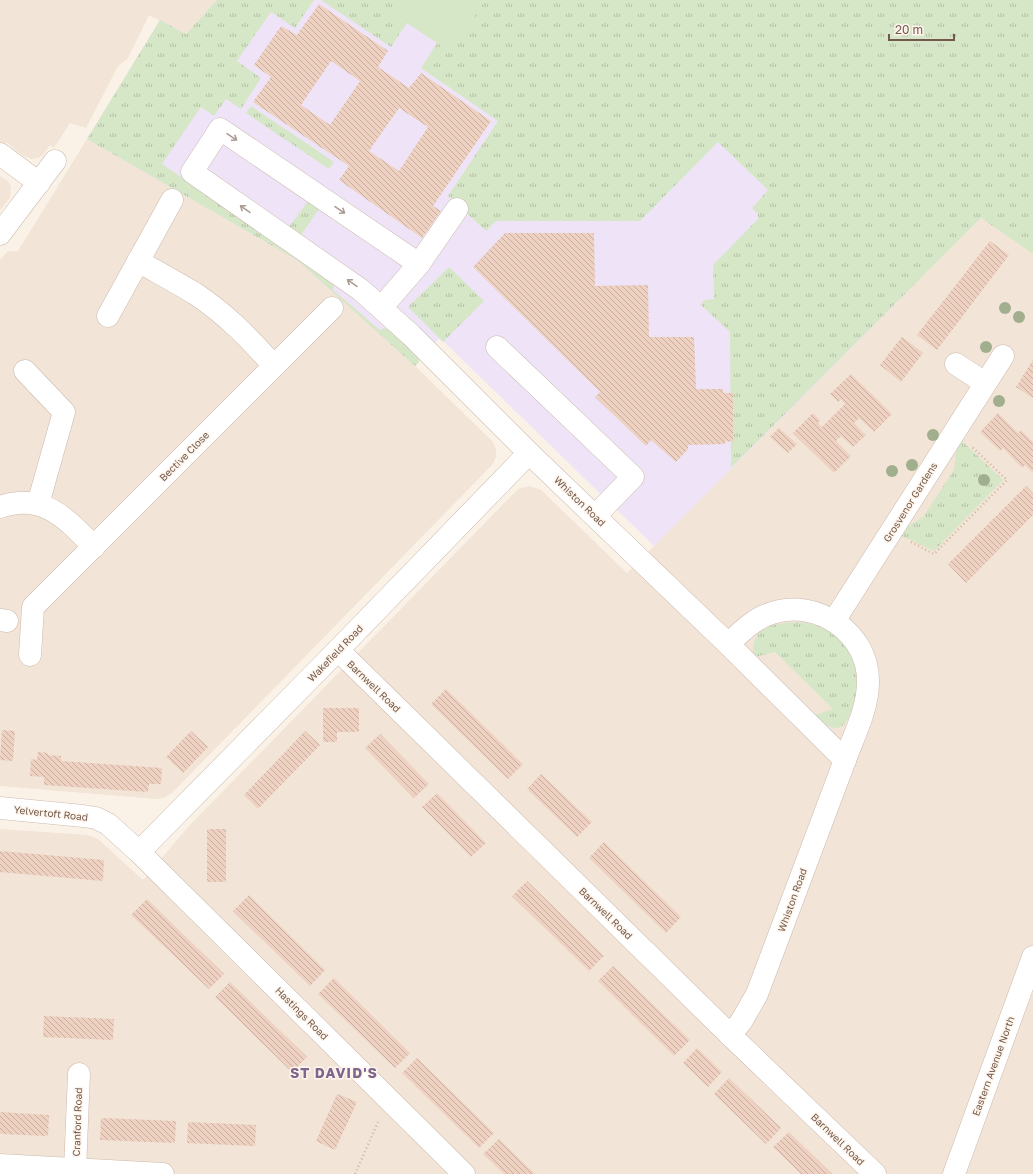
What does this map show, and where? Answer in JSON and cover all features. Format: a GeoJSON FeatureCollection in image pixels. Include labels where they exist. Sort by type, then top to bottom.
{"type":"FeatureCollection","features":[{"type":"Feature","properties":{"kind":"street","name":"Whiston Road"},"geometry":{"type":"LineString","coordinates":[[419,264],[220,129],[192,172],[361,290],[382,308],[529,453],[728,644],[845,760]]}},
{"type":"Feature","properties":{"kind":"street"},"geometry":{"type":"LineString","coordinates":[[2,155],[39,183]]}},
{"type":"Feature","properties":{"kind":"street"},"geometry":{"type":"LineString","coordinates":[[0,234],[55,161]]}},
{"type":"Feature","properties":{"kind":"street"},"geometry":{"type":"LineString","coordinates":[[108,316],[168,209]]}},
{"type":"Feature","properties":{"kind":"street"},"geometry":{"type":"LineString","coordinates":[[382,308],[419,264],[457,209]]}},
{"type":"Feature","properties":{"kind":"street"},"geometry":{"type":"LineString","coordinates":[[138,261],[195,294],[217,310],[238,328],[274,366]]}},
{"type":"Feature","properties":{"kind":"street","name":"Bective Close"},"geometry":{"type":"LineString","coordinates":[[30,655],[33,607],[332,308]]}},
{"type":"Feature","properties":{"kind":"street"},"geometry":{"type":"LineString","coordinates":[[497,346],[633,477],[595,516]]}},
{"type":"Feature","properties":{"kind":"street","name":"Grosvenor Gardens"},"geometry":{"type":"LineString","coordinates":[[834,620],[1003,356]]}},
{"type":"Feature","properties":{"kind":"street"},"geometry":{"type":"LineString","coordinates":[[956,364],[985,383]]}},
{"type":"Feature","properties":{"kind":"street"},"geometry":{"type":"LineString","coordinates":[[26,371],[64,412],[38,504]]}},
{"type":"Feature","properties":{"kind":"street","name":"Wakefield Road"},"geometry":{"type":"LineString","coordinates":[[139,852],[529,453]]}},
{"type":"Feature","properties":{"kind":"street"},"geometry":{"type":"LineString","coordinates":[[0,507],[18,502],[38,504],[56,512],[70,523],[94,547]]}},
{"type":"Feature","properties":{"kind":"street","name":"Whiston Road"},"geometry":{"type":"LineString","coordinates":[[728,644],[739,633],[758,619],[781,610],[803,610],[834,620],[848,632],[864,657],[868,681],[865,706],[757,994],[741,1022],[730,1035]]}},
{"type":"Feature","properties":{"kind":"street","name":"Barnwell Road"},"geometry":{"type":"LineString","coordinates":[[338,650],[730,1035],[875,1174]]}},
{"type":"Feature","properties":{"kind":"street","name":"Yelvertoft Road"},"geometry":{"type":"LineString","coordinates":[[0,808],[96,818],[108,824],[139,852]]}},
{"type":"Feature","properties":{"kind":"street","name":"Hastings Road"},"geometry":{"type":"LineString","coordinates":[[139,852],[388,1099],[455,1172]]}},
{"type":"Feature","properties":{"kind":"street","name":"Eastern Avenue North"},"geometry":{"type":"LineString","coordinates":[[954,1174],[1033,957]]}},
{"type":"Feature","properties":{"kind":"street","name":"Cranford Road"},"geometry":{"type":"LineString","coordinates":[[77,1172],[79,1074]]}},
{"type":"Feature","properties":{"kind":"street","name":"Cranford Road"},"geometry":{"type":"LineString","coordinates":[[0,1165],[77,1172],[163,1174]]}},
{"type":"Feature","properties":{"kind":"path"},"geometry":{"type":"LineString","coordinates":[[891,532],[934,554],[1007,480],[955,431]]}},
{"type":"Feature","properties":{"kind":"path"},"geometry":{"type":"LineString","coordinates":[[355,1174],[388,1099]]}},
{"type":"Feature","properties":{"kind":"shaded area"},"geometry":{"type":"Polygon","coordinates":[[[0,0],[217,0],[186,34],[149,15],[128,58],[118,66],[86,128],[70,123],[54,148],[50,145],[43,155],[32,159],[23,156],[6,142],[0,149],[0,0]]]}},
{"type":"Feature","properties":{"kind":"shaded area"},"geometry":{"type":"Polygon","coordinates":[[[217,0],[824,0],[981,218],[654,546],[440,338],[419,359],[419,362],[415,366],[297,260],[87,139],[160,20],[186,34],[217,0]]]}},
{"type":"Feature","properties":{"kind":"shaded area"},"geometry":{"type":"Polygon","coordinates":[[[87,139],[297,260],[410,361],[493,442],[496,450],[496,457],[492,465],[172,793],[164,798],[156,799],[0,786],[0,260],[8,251],[18,251],[87,139]]]}},
{"type":"Feature","properties":{"kind":"shaded area"},"geometry":{"type":"Polygon","coordinates":[[[0,176],[8,181],[11,187],[10,198],[0,210],[0,176]]]}},
{"type":"Feature","properties":{"kind":"shaded area"},"geometry":{"type":"Polygon","coordinates":[[[981,218],[1033,254],[1033,1174],[0,1174],[0,829],[88,835],[98,839],[143,880],[188,827],[518,489],[529,486],[541,490],[627,573],[981,218]]]}},
{"type":"Feature","properties":{"kind":"green space"},"geometry":{"type":"Polygon","coordinates":[[[217,0],[314,0],[295,28],[271,12],[237,61],[261,78],[241,109],[226,99],[214,116],[201,107],[162,164],[331,280],[334,285],[333,290],[380,330],[384,328],[390,330],[419,359],[419,362],[415,366],[297,260],[87,139],[160,20],[186,34],[217,0]]]}},
{"type":"Feature","properties":{"kind":"green space"},"geometry":{"type":"Polygon","coordinates":[[[321,0],[407,0],[396,16],[407,23],[391,47],[321,0]]]}},
{"type":"Feature","properties":{"kind":"green space"},"geometry":{"type":"Polygon","coordinates":[[[407,0],[485,0],[451,52],[396,16],[407,0]]]}},
{"type":"Feature","properties":{"kind":"green space"},"geometry":{"type":"Polygon","coordinates":[[[485,0],[1033,0],[1033,254],[981,218],[731,468],[730,332],[701,305],[704,300],[714,299],[713,265],[758,219],[758,214],[752,208],[768,190],[718,142],[640,221],[496,221],[486,231],[448,196],[498,121],[421,68],[437,43],[451,52],[485,0]]]}},
{"type":"Feature","properties":{"kind":"green space"},"geometry":{"type":"Polygon","coordinates":[[[251,106],[334,162],[329,169],[246,113],[251,106]]]}},
{"type":"Feature","properties":{"kind":"green space"},"geometry":{"type":"Polygon","coordinates":[[[308,201],[319,209],[301,235],[289,227],[308,201]]]}},
{"type":"Feature","properties":{"kind":"green space"},"geometry":{"type":"Polygon","coordinates":[[[449,267],[484,301],[443,342],[408,307],[449,267]]]}},
{"type":"Feature","properties":{"kind":"green space"},"geometry":{"type":"Polygon","coordinates":[[[961,440],[1003,480],[934,551],[902,536],[908,526],[923,517],[954,470],[957,448],[961,440]]]}},
{"type":"Feature","properties":{"kind":"green space"},"geometry":{"type":"Polygon","coordinates":[[[794,622],[806,623],[828,631],[845,646],[851,656],[857,679],[857,692],[850,715],[841,727],[829,727],[815,715],[833,709],[775,652],[755,657],[753,653],[756,637],[765,628],[794,622]]]}},
{"type":"Feature","properties":{"kind":"building"},"geometry":{"type":"Polygon","coordinates":[[[319,4],[388,51],[378,67],[409,88],[421,73],[491,121],[433,206],[441,211],[422,238],[339,180],[349,166],[253,102],[271,77],[254,65],[281,26],[297,35],[319,4]],[[331,61],[301,105],[330,125],[360,81],[331,61]],[[399,108],[369,151],[399,171],[428,127],[399,108]]]}},
{"type":"Feature","properties":{"kind":"building"},"geometry":{"type":"Polygon","coordinates":[[[505,233],[594,233],[595,286],[648,285],[649,337],[694,337],[696,389],[723,389],[723,393],[733,393],[733,442],[725,441],[725,444],[688,445],[688,449],[676,462],[651,440],[646,446],[595,397],[600,392],[473,267],[505,233]]]}},
{"type":"Feature","properties":{"kind":"building"},"geometry":{"type":"Polygon","coordinates":[[[990,241],[1009,255],[937,350],[917,335],[990,241]]]}},
{"type":"Feature","properties":{"kind":"building"},"geometry":{"type":"Polygon","coordinates":[[[902,337],[923,353],[901,382],[880,365],[902,337]]]}},
{"type":"Feature","properties":{"kind":"building"},"geometry":{"type":"Polygon","coordinates":[[[1033,360],[1033,398],[1016,387],[1033,360]]]}},
{"type":"Feature","properties":{"kind":"building"},"geometry":{"type":"Polygon","coordinates":[[[851,374],[892,414],[874,432],[859,418],[854,423],[866,435],[853,447],[841,436],[836,441],[851,456],[834,473],[793,433],[813,413],[820,420],[818,423],[822,427],[845,404],[841,399],[838,402],[830,394],[851,374]]]}},
{"type":"Feature","properties":{"kind":"building"},"geometry":{"type":"Polygon","coordinates":[[[998,413],[1018,433],[1021,430],[1033,442],[1033,473],[1025,465],[1022,468],[1003,448],[1000,451],[980,432],[998,413]]]}},
{"type":"Feature","properties":{"kind":"building"},"geometry":{"type":"Polygon","coordinates":[[[779,428],[797,444],[788,453],[770,437],[779,428]]]}},
{"type":"Feature","properties":{"kind":"building"},"geometry":{"type":"Polygon","coordinates":[[[1026,486],[1033,493],[1033,515],[966,583],[948,564],[1026,486]]]}},
{"type":"Feature","properties":{"kind":"building"},"geometry":{"type":"Polygon","coordinates":[[[446,689],[523,764],[508,779],[431,704],[446,689]]]}},
{"type":"Feature","properties":{"kind":"building"},"geometry":{"type":"Polygon","coordinates":[[[323,708],[359,708],[359,732],[337,732],[337,742],[323,742],[323,708]]]}},
{"type":"Feature","properties":{"kind":"building"},"geometry":{"type":"Polygon","coordinates":[[[2,730],[15,731],[13,761],[0,760],[2,730]]]}},
{"type":"Feature","properties":{"kind":"building"},"geometry":{"type":"Polygon","coordinates":[[[191,731],[208,747],[183,773],[166,757],[191,731]]]}},
{"type":"Feature","properties":{"kind":"building"},"geometry":{"type":"Polygon","coordinates":[[[305,731],[320,745],[258,809],[244,795],[305,731]]]}},
{"type":"Feature","properties":{"kind":"building"},"geometry":{"type":"Polygon","coordinates":[[[380,734],[429,784],[414,798],[365,748],[380,734]]]}},
{"type":"Feature","properties":{"kind":"building"},"geometry":{"type":"Polygon","coordinates":[[[38,752],[48,753],[48,755],[61,756],[61,761],[162,768],[161,784],[149,784],[148,792],[44,785],[44,777],[30,776],[31,759],[37,760],[38,752]]]}},
{"type":"Feature","properties":{"kind":"building"},"geometry":{"type":"Polygon","coordinates":[[[541,774],[592,822],[577,837],[527,789],[541,774]]]}},
{"type":"Feature","properties":{"kind":"building"},"geometry":{"type":"Polygon","coordinates":[[[437,793],[486,843],[471,857],[422,807],[437,793]]]}},
{"type":"Feature","properties":{"kind":"building"},"geometry":{"type":"Polygon","coordinates":[[[207,829],[226,829],[226,882],[207,882],[207,829]]]}},
{"type":"Feature","properties":{"kind":"building"},"geometry":{"type":"Polygon","coordinates":[[[604,842],[681,917],[666,933],[589,858],[604,842]]]}},
{"type":"Feature","properties":{"kind":"building"},"geometry":{"type":"Polygon","coordinates":[[[0,851],[104,860],[103,881],[0,872],[0,851]]]}},
{"type":"Feature","properties":{"kind":"building"},"geometry":{"type":"Polygon","coordinates":[[[527,881],[604,956],[589,971],[512,896],[527,881]]]}},
{"type":"Feature","properties":{"kind":"building"},"geometry":{"type":"Polygon","coordinates":[[[249,895],[325,970],[310,986],[233,911],[249,895]]]}},
{"type":"Feature","properties":{"kind":"building"},"geometry":{"type":"Polygon","coordinates":[[[147,899],[224,974],[209,989],[131,915],[147,899]]]}},
{"type":"Feature","properties":{"kind":"building"},"geometry":{"type":"Polygon","coordinates":[[[613,966],[690,1040],[674,1056],[598,981],[613,966]]]}},
{"type":"Feature","properties":{"kind":"building"},"geometry":{"type":"Polygon","coordinates":[[[334,978],[410,1053],[395,1068],[318,994],[334,978]]]}},
{"type":"Feature","properties":{"kind":"building"},"geometry":{"type":"Polygon","coordinates":[[[230,982],[307,1057],[292,1072],[215,997],[230,982]]]}},
{"type":"Feature","properties":{"kind":"building"},"geometry":{"type":"Polygon","coordinates":[[[44,1016],[114,1019],[113,1040],[43,1037],[44,1016]]]}},
{"type":"Feature","properties":{"kind":"building"},"geometry":{"type":"Polygon","coordinates":[[[697,1048],[722,1072],[708,1087],[683,1063],[697,1048]]]}},
{"type":"Feature","properties":{"kind":"building"},"geometry":{"type":"Polygon","coordinates":[[[417,1058],[494,1133],[479,1148],[402,1073],[417,1058]]]}},
{"type":"Feature","properties":{"kind":"building"},"geometry":{"type":"Polygon","coordinates":[[[729,1078],[781,1128],[766,1144],[714,1094],[729,1078]]]}},
{"type":"Feature","properties":{"kind":"building"},"geometry":{"type":"Polygon","coordinates":[[[337,1094],[357,1102],[335,1150],[316,1141],[337,1094]]]}},
{"type":"Feature","properties":{"kind":"building"},"geometry":{"type":"Polygon","coordinates":[[[0,1112],[49,1115],[48,1136],[0,1134],[0,1112]]]}},
{"type":"Feature","properties":{"kind":"building"},"geometry":{"type":"Polygon","coordinates":[[[101,1118],[176,1121],[175,1143],[100,1140],[101,1118]]]}},
{"type":"Feature","properties":{"kind":"building"},"geometry":{"type":"Polygon","coordinates":[[[188,1122],[256,1125],[255,1146],[187,1143],[188,1122]]]}},
{"type":"Feature","properties":{"kind":"building"},"geometry":{"type":"Polygon","coordinates":[[[789,1132],[832,1174],[801,1174],[773,1147],[789,1132]]]}},
{"type":"Feature","properties":{"kind":"building"},"geometry":{"type":"Polygon","coordinates":[[[499,1139],[535,1174],[504,1174],[483,1154],[499,1139]]]}},
{"type":"Feature","properties":{"kind":"district","name":"ST DAVID'S"},"geometry":{"type":"Point","coordinates":[334,1073]}}]}
